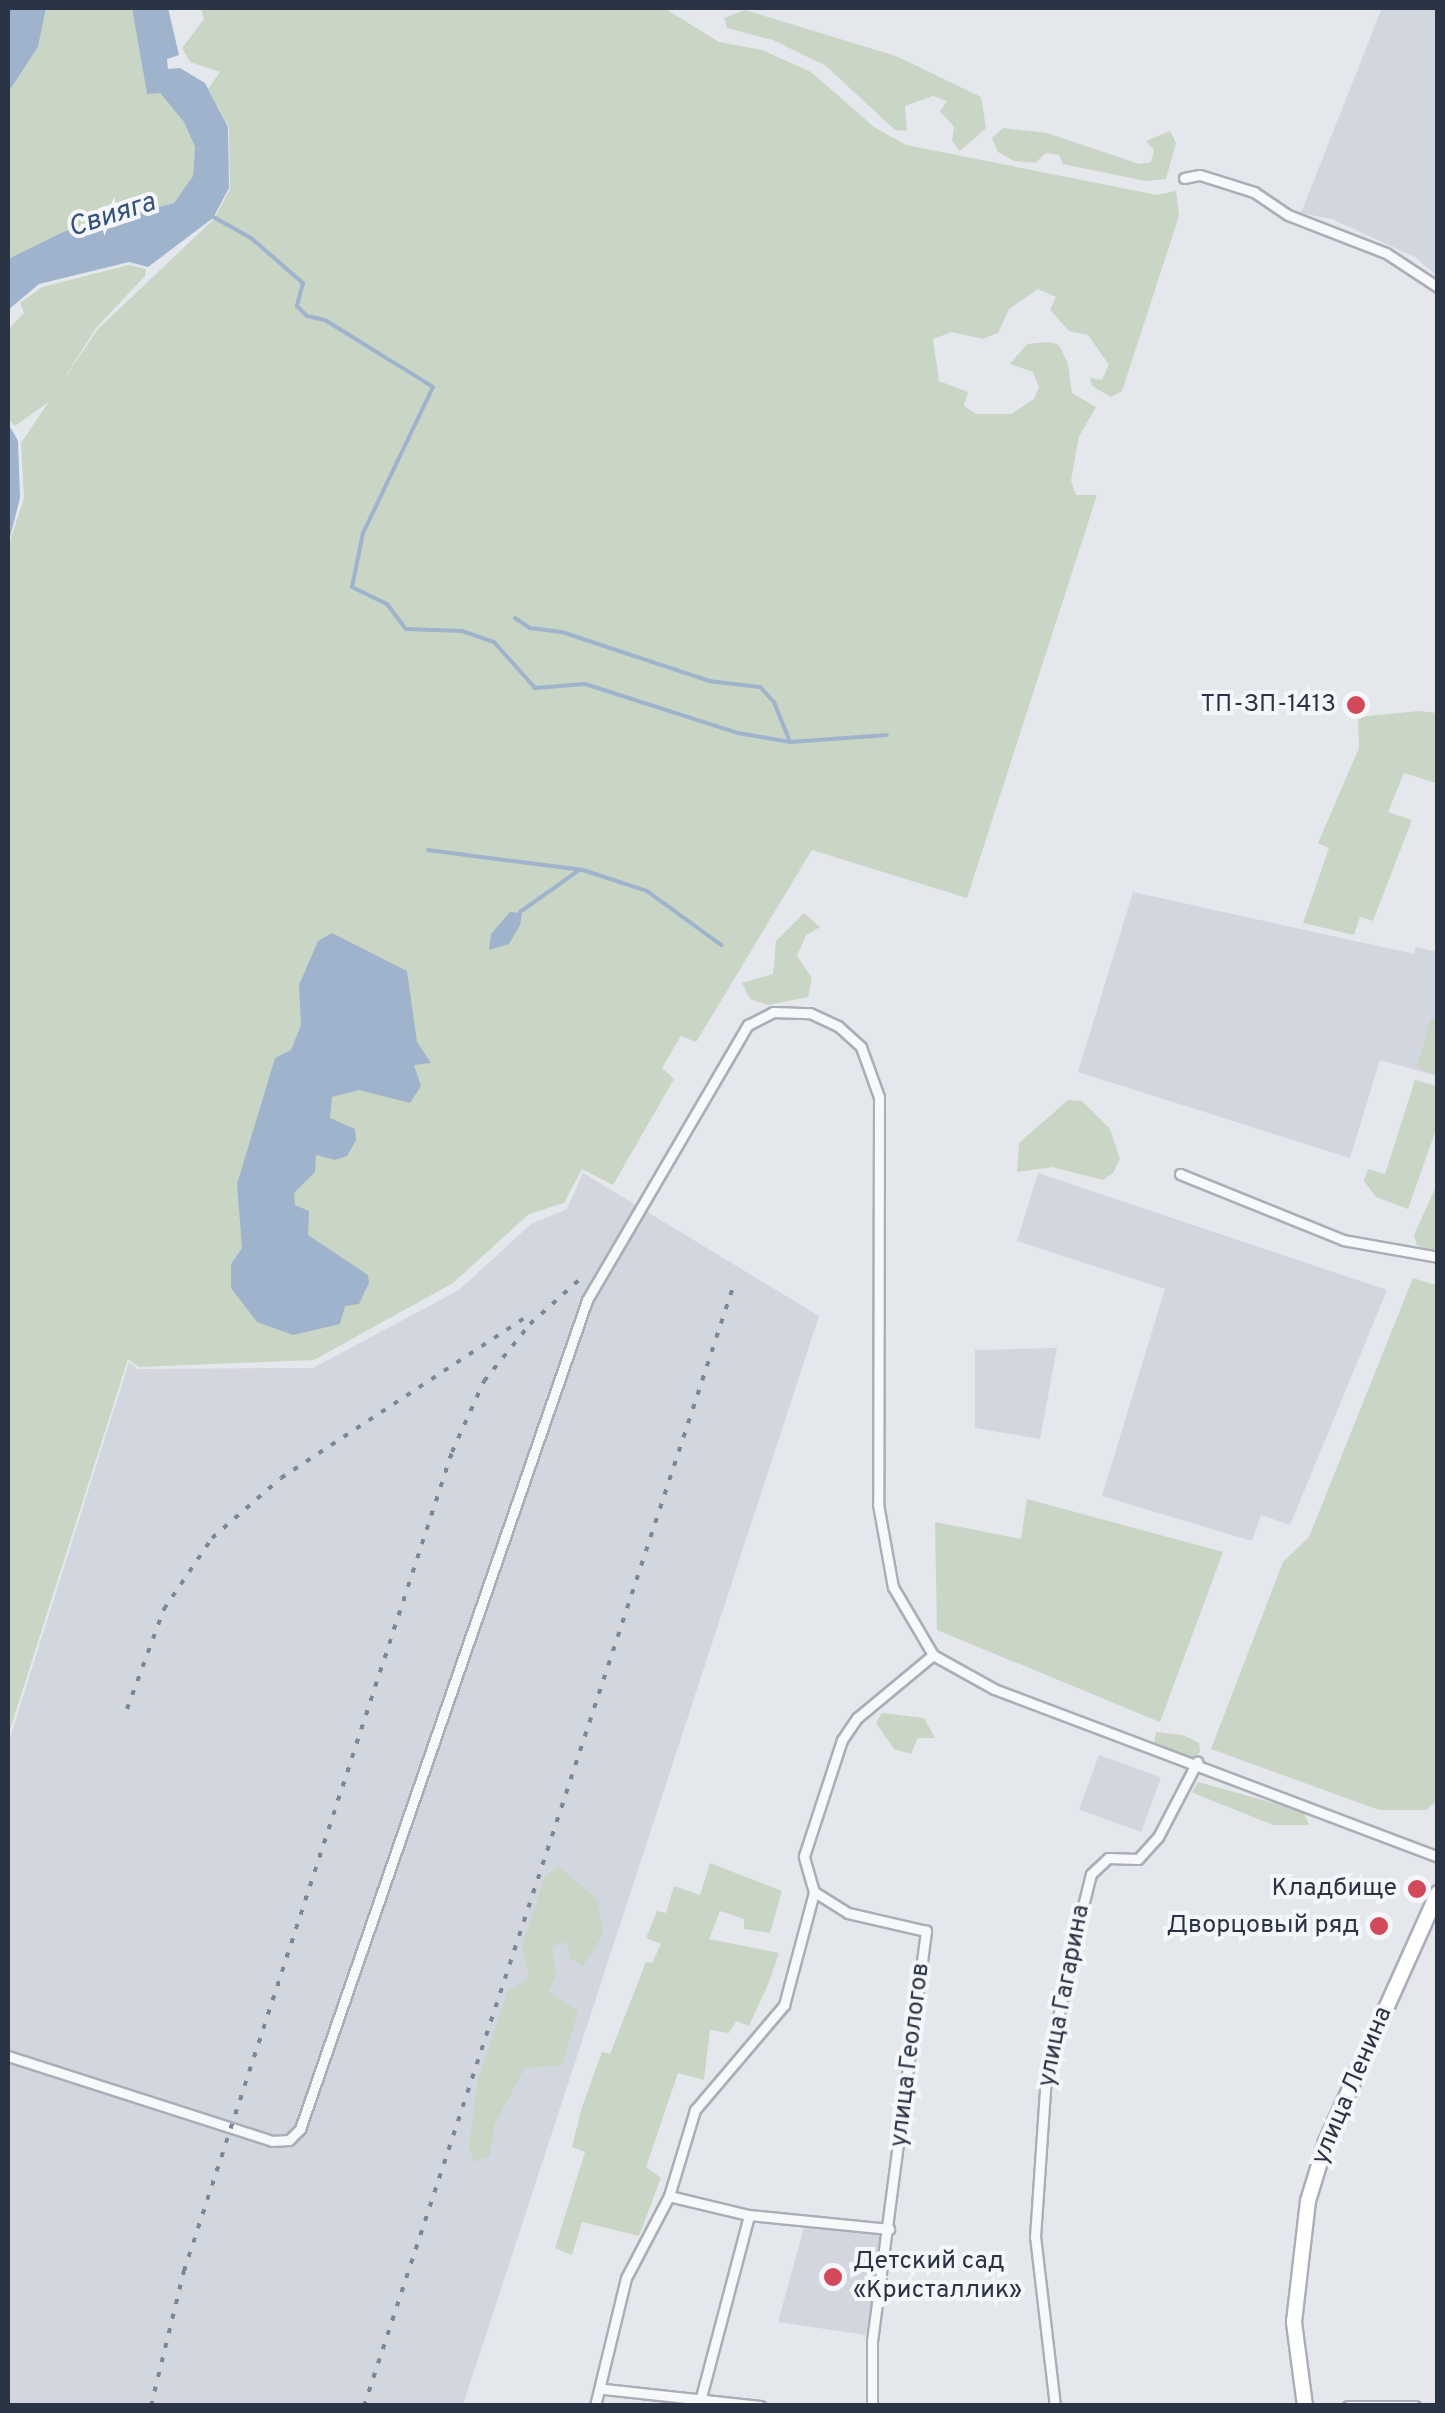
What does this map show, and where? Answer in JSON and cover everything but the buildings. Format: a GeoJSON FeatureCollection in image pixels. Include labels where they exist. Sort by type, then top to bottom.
{"type":"FeatureCollection","features":[{"type":"Feature","properties":{"kind":"main road","name":"улица Ленина"},"geometry":{"type":"LineString","coordinates":[[1306,2406],[1294,2322],[1308,2201],[1326,2142],[1438,1893]]}},
{"type":"Feature","properties":{"kind":"street"},"geometry":{"type":"LineString","coordinates":[[1184,178],[1200,175],[1254,192],[1288,214],[1386,252],[1438,287]]}},
{"type":"Feature","properties":{"kind":"street"},"geometry":{"type":"LineString","coordinates":[[8,2056],[272,2141],[289,2140],[300,2129],[587,1300],[748,1025],[774,1012],[810,1013],[838,1026],[861,1047],[879,1097],[884,1147],[874,1359],[878,1504],[893,1587],[934,1655],[994,1689],[1196,1762],[1438,1857]]}},
{"type":"Feature","properties":{"kind":"street"},"geometry":{"type":"LineString","coordinates":[[1180,1174],[1342,1240],[1438,1257]]}},
{"type":"Feature","properties":{"kind":"street"},"geometry":{"type":"LineString","coordinates":[[595,2406],[604,2389],[626,2278],[669,2196],[696,2110],[784,2005],[814,1892],[804,1856],[832,1757],[858,1718],[934,1655]]}},
{"type":"Feature","properties":{"kind":"street","name":"улица Гагарина"},"geometry":{"type":"LineString","coordinates":[[1056,2406],[1036,2237],[1046,2076],[1073,1946],[1091,1874],[1108,1858],[1138,1859],[1158,1837],[1196,1762]]}},
{"type":"Feature","properties":{"kind":"street","name":"улица Геологов"},"geometry":{"type":"LineString","coordinates":[[814,1892],[848,1914],[926,1931],[872,2341],[872,2406]]}},
{"type":"Feature","properties":{"kind":"street"},"geometry":{"type":"LineString","coordinates":[[669,2196],[749,2215],[888,2229]]}},
{"type":"Feature","properties":{"kind":"street"},"geometry":{"type":"LineString","coordinates":[[700,2401],[749,2215]]}},
{"type":"Feature","properties":{"kind":"street"},"geometry":{"type":"LineString","coordinates":[[604,2389],[760,2406]]}},
{"type":"Feature","properties":{"kind":"street"},"geometry":{"type":"LineString","coordinates":[[1348,2406],[1415,2406]]}},
{"type":"Feature","properties":{"kind":"shaded area"},"geometry":{"type":"Polygon","coordinates":[[[1382,8],[1437,8],[1437,276],[1415,257],[1332,219],[1301,213],[1382,8]]]}},
{"type":"Feature","properties":{"kind":"shaded area"},"geometry":{"type":"Polygon","coordinates":[[[1133,892],[1414,954],[1416,947],[1437,952],[1437,1076],[1380,1060],[1350,1158],[1078,1072],[1133,892]]]}},
{"type":"Feature","properties":{"kind":"shaded area"},"geometry":{"type":"Polygon","coordinates":[[[583,1173],[819,1316],[463,2405],[8,2406],[8,1744],[129,1362],[138,1369],[313,1368],[459,1290],[531,1224],[567,1209],[583,1173]]]}},
{"type":"Feature","properties":{"kind":"shaded area"},"geometry":{"type":"Polygon","coordinates":[[[1038,1173],[1387,1290],[1290,1525],[1261,1515],[1252,1541],[1102,1496],[1165,1289],[1017,1241],[1038,1173]]]}},
{"type":"Feature","properties":{"kind":"shaded area"},"geometry":{"type":"Polygon","coordinates":[[[1057,1348],[1040,1439],[975,1428],[975,1350],[1057,1348]]]}},
{"type":"Feature","properties":{"kind":"shaded area"},"geometry":{"type":"Polygon","coordinates":[[[1099,1755],[1161,1778],[1141,1832],[1079,1810],[1099,1755]]]}},
{"type":"Feature","properties":{"kind":"shaded area","name":"Детский сад «Кристаллик»"},"geometry":{"type":"Polygon","coordinates":[[[805,2224],[882,2232],[866,2335],[778,2322],[805,2224]]]}},
{"type":"Feature","properties":{"kind":"green space"},"geometry":{"type":"Polygon","coordinates":[[[46,8],[132,8],[147,94],[159,92],[184,122],[195,147],[193,176],[174,203],[65,231],[8,259],[8,94],[38,47],[46,8]]]}},
{"type":"Feature","properties":{"kind":"green space"},"geometry":{"type":"Polygon","coordinates":[[[201,8],[664,8],[719,42],[762,50],[811,72],[874,127],[906,145],[1157,195],[1176,191],[1179,216],[1122,391],[1111,397],[1092,386],[1090,378],[1102,380],[1109,365],[1088,335],[1069,331],[1050,310],[1056,297],[1038,289],[1009,309],[998,333],[982,339],[952,332],[933,339],[939,381],[968,392],[964,406],[976,414],[1011,414],[1034,399],[1039,387],[1033,372],[1010,364],[1027,344],[1050,342],[1059,345],[1068,364],[1072,393],[1096,407],[1079,436],[1071,481],[1076,495],[1097,495],[967,898],[812,850],[696,1042],[681,1036],[662,1068],[674,1079],[613,1185],[582,1169],[564,1203],[529,1214],[453,1283],[314,1360],[139,1367],[128,1359],[8,1736],[8,547],[24,498],[21,443],[98,329],[214,219],[230,189],[229,127],[208,89],[220,72],[190,62],[182,48],[204,19],[201,8]]]}},
{"type":"Feature","properties":{"kind":"green space"},"geometry":{"type":"Polygon","coordinates":[[[745,10],[896,56],[981,97],[986,128],[960,151],[952,141],[954,127],[940,111],[947,101],[933,96],[905,106],[907,131],[895,130],[826,66],[773,40],[727,28],[724,18],[745,10]]]}},
{"type":"Feature","properties":{"kind":"green space"},"geometry":{"type":"Polygon","coordinates":[[[1003,128],[1047,133],[1139,164],[1151,162],[1154,150],[1146,141],[1170,131],[1176,143],[1166,179],[1145,181],[1063,164],[1059,155],[1046,153],[1035,163],[1014,161],[998,152],[992,138],[1003,128]]]}},
{"type":"Feature","properties":{"kind":"green space"},"geometry":{"type":"Polygon","coordinates":[[[129,265],[146,269],[145,276],[96,328],[50,401],[15,426],[8,419],[8,330],[24,313],[20,303],[42,287],[129,265]]]}},
{"type":"Feature","properties":{"kind":"green space"},"geometry":{"type":"Polygon","coordinates":[[[1437,713],[1436,783],[1404,773],[1388,812],[1412,820],[1373,921],[1360,917],[1354,935],[1303,923],[1329,848],[1318,843],[1359,748],[1358,717],[1437,713]]]}},
{"type":"Feature","properties":{"kind":"green space"},"geometry":{"type":"Polygon","coordinates":[[[804,913],[820,927],[806,935],[797,956],[812,978],[808,997],[768,1005],[750,999],[742,983],[773,974],[776,941],[804,913]]]}},
{"type":"Feature","properties":{"kind":"green space"},"geometry":{"type":"Polygon","coordinates":[[[1437,1016],[1434,1075],[1417,1067],[1430,1021],[1437,1016]]]}},
{"type":"Feature","properties":{"kind":"green space"},"geometry":{"type":"Polygon","coordinates":[[[1415,1080],[1437,1086],[1438,1124],[1408,1209],[1376,1197],[1364,1181],[1368,1169],[1385,1174],[1415,1080]]]}},
{"type":"Feature","properties":{"kind":"green space"},"geometry":{"type":"Polygon","coordinates":[[[1068,1100],[1082,1101],[1110,1129],[1120,1159],[1113,1173],[1103,1180],[1052,1167],[1017,1172],[1019,1143],[1068,1100]]]}},
{"type":"Feature","properties":{"kind":"green space"},"geometry":{"type":"Polygon","coordinates":[[[1437,1184],[1437,1248],[1429,1250],[1417,1245],[1414,1235],[1437,1184]]]}},
{"type":"Feature","properties":{"kind":"green space"},"geometry":{"type":"Polygon","coordinates":[[[1413,1278],[1438,1286],[1437,1801],[1426,1810],[1379,1810],[1211,1749],[1283,1562],[1309,1537],[1413,1278]]]}},
{"type":"Feature","properties":{"kind":"green space"},"geometry":{"type":"Polygon","coordinates":[[[1027,1499],[1223,1552],[1160,1722],[937,1630],[935,1522],[1021,1539],[1027,1499]]]}},
{"type":"Feature","properties":{"kind":"green space"},"geometry":{"type":"Polygon","coordinates":[[[882,1713],[924,1718],[935,1738],[918,1738],[911,1754],[894,1749],[876,1723],[882,1713]]]}},
{"type":"Feature","properties":{"kind":"green space"},"geometry":{"type":"Polygon","coordinates":[[[1156,1732],[1183,1735],[1199,1743],[1200,1752],[1193,1758],[1154,1744],[1156,1732]]]}},
{"type":"Feature","properties":{"kind":"green space"},"geometry":{"type":"Polygon","coordinates":[[[1198,1782],[1303,1811],[1309,1825],[1273,1825],[1192,1792],[1198,1782]]]}},
{"type":"Feature","properties":{"kind":"green space"},"geometry":{"type":"Polygon","coordinates":[[[710,1863],[782,1891],[770,1933],[744,1929],[744,1919],[720,1911],[709,1939],[779,1953],[769,1982],[749,2026],[736,2021],[729,2033],[710,2030],[704,2080],[678,2073],[646,2167],[661,2178],[639,2236],[582,2222],[572,2255],[555,2248],[585,2152],[572,2147],[582,2107],[602,2052],[610,2054],[646,1962],[652,1963],[661,1944],[646,1938],[657,1911],[666,1913],[674,1886],[700,1895],[710,1863]]]}},
{"type":"Feature","properties":{"kind":"green space"},"geometry":{"type":"Polygon","coordinates":[[[559,1867],[598,1900],[603,1935],[583,1966],[570,1959],[567,1942],[552,1946],[556,1976],[548,1992],[578,2011],[562,2065],[525,2068],[494,2125],[490,2156],[474,2162],[469,2148],[478,2078],[508,1991],[529,1978],[522,1945],[545,1876],[559,1867]]]}},
{"type":"Feature","properties":{"kind":"water"},"geometry":{"type":"Polygon","coordinates":[[[8,8],[46,8],[38,47],[8,93],[8,8]]]}},
{"type":"Feature","properties":{"kind":"water","name":"Свияга"},"geometry":{"type":"Polygon","coordinates":[[[132,8],[168,8],[179,55],[167,59],[168,69],[180,68],[205,83],[228,127],[229,188],[213,218],[148,267],[129,262],[39,284],[8,310],[8,259],[65,231],[174,203],[193,176],[195,147],[184,122],[160,93],[147,94],[132,8]]]}},
{"type":"Feature","properties":{"kind":"water"},"geometry":{"type":"Polygon","coordinates":[[[8,423],[18,441],[20,498],[8,545],[8,423]]]}},
{"type":"Feature","properties":{"kind":"water"},"geometry":{"type":"Polygon","coordinates":[[[510,912],[522,913],[520,925],[509,944],[489,950],[491,934],[510,912]]]}},
{"type":"Feature","properties":{"kind":"water"},"geometry":{"type":"Polygon","coordinates":[[[332,933],[407,971],[417,1042],[431,1063],[414,1065],[421,1086],[410,1103],[359,1090],[332,1097],[330,1118],[355,1129],[356,1140],[347,1156],[335,1160],[316,1155],[315,1172],[294,1193],[295,1205],[309,1211],[308,1235],[368,1275],[369,1283],[359,1304],[345,1306],[340,1324],[293,1335],[257,1322],[231,1288],[231,1264],[242,1248],[237,1184],[275,1058],[291,1050],[301,1025],[299,985],[318,941],[332,933]]]}},
{"type":"Feature","properties":{"kind":"waterway"},"geometry":{"type":"LineString","coordinates":[[210,215],[251,238],[303,283],[297,306],[307,316],[325,320],[433,387],[363,533],[352,587],[387,604],[406,629],[462,631],[494,642],[535,688],[585,684],[738,733],[790,742],[887,735]]}},
{"type":"Feature","properties":{"kind":"waterway"},"geometry":{"type":"LineString","coordinates":[[515,618],[530,628],[562,632],[709,681],[760,687],[774,702],[790,742]]}},
{"type":"Feature","properties":{"kind":"waterway"},"geometry":{"type":"LineString","coordinates":[[428,850],[583,870],[647,891],[721,945]]}},
{"type":"Feature","properties":{"kind":"waterway"},"geometry":{"type":"LineString","coordinates":[[520,912],[579,870]]}},
{"type":"Feature","properties":{"kind":"railway"},"geometry":{"type":"LineString","coordinates":[[151,2406],[184,2271],[452,1452],[484,1381],[530,1324],[580,1279]]}},
{"type":"Feature","properties":{"kind":"railway"},"geometry":{"type":"LineString","coordinates":[[364,2406],[735,1281]]}},
{"type":"Feature","properties":{"kind":"railway"},"geometry":{"type":"LineString","coordinates":[[127,1709],[164,1609],[212,1538],[281,1478],[525,1318]]}},
{"type":"Feature","properties":{"kind":"place","name":"ТП-ЗП-1413"},"geometry":{"type":"Point","coordinates":[1356,705]}},
{"type":"Feature","properties":{"kind":"place","name":"Кладбище"},"geometry":{"type":"Point","coordinates":[1417,1889]}},
{"type":"Feature","properties":{"kind":"place","name":"Дворцовый ряд"},"geometry":{"type":"Point","coordinates":[1379,1926]}},
{"type":"Feature","properties":{"kind":"place","name":"Детский сад «Кристаллик»"},"geometry":{"type":"Point","coordinates":[833,2277]}}]}
